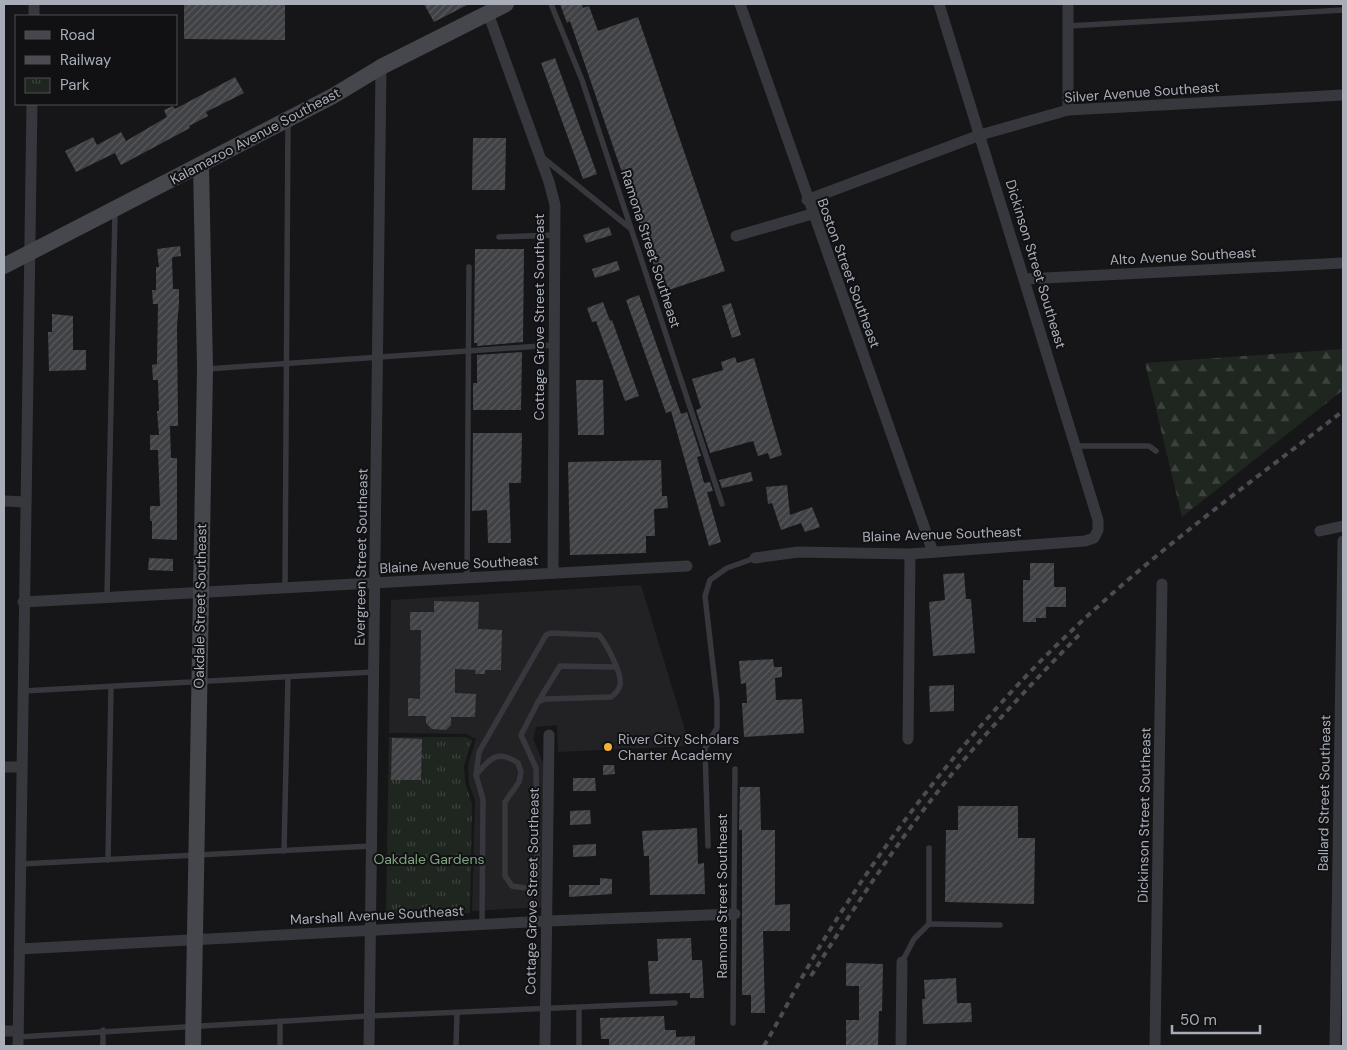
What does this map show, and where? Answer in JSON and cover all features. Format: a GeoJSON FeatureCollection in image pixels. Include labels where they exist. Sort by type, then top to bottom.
{"type":"FeatureCollection","features":[{"type":"Feature","properties":{"kind":"street","name":"Kalamazoo Avenue Southeast"},"geometry":{"type":"LineString","coordinates":[[4,266],[201,165],[333,96],[381,68],[506,4]]}},
{"type":"Feature","properties":{"kind":"street","name":"Boston Street Southeast"},"geometry":{"type":"LineString","coordinates":[[740,4],[807,200],[933,552]]}},
{"type":"Feature","properties":{"kind":"street","name":"Dickinson Street Southeast"},"geometry":{"type":"LineString","coordinates":[[939,4],[1025,278],[1098,520],[1096,534]]}},
{"type":"Feature","properties":{"kind":"street"},"geometry":{"type":"LineString","coordinates":[[1068,4],[1068,110]]}},
{"type":"Feature","properties":{"kind":"street","name":"Cottage Grove Street Southeast"},"geometry":{"type":"LineString","coordinates":[[488,13],[539,154],[555,205],[553,573]]}},
{"type":"Feature","properties":{"kind":"street","name":"Evergreen Street Southeast"},"geometry":{"type":"LineString","coordinates":[[369,1046],[381,68]]}},
{"type":"Feature","properties":{"kind":"street","name":"Silver Avenue Southeast"},"geometry":{"type":"LineString","coordinates":[[807,200],[980,135],[1068,110],[1343,95]]}},
{"type":"Feature","properties":{"kind":"street"},"geometry":{"type":"LineString","coordinates":[[4,1031],[18,1038],[32,105]]}},
{"type":"Feature","properties":{"kind":"street","name":"Oakdale Street Southeast"},"geometry":{"type":"LineString","coordinates":[[193,1046],[205,369],[201,165]]}},
{"type":"Feature","properties":{"kind":"street"},"geometry":{"type":"LineString","coordinates":[[736,236],[812,214]]}},
{"type":"Feature","properties":{"kind":"street","name":"Alto Avenue Southeast"},"geometry":{"type":"LineString","coordinates":[[1025,278],[1343,263]]}},
{"type":"Feature","properties":{"kind":"street"},"geometry":{"type":"LineString","coordinates":[[4,501],[26,502]]}},
{"type":"Feature","properties":{"kind":"street"},"geometry":{"type":"LineString","coordinates":[[1320,530],[1343,526]]}},
{"type":"Feature","properties":{"kind":"street","name":"Blaine Avenue Southeast"},"geometry":{"type":"LineString","coordinates":[[755,558],[816,552],[910,554],[1085,541],[1094,538],[1096,534]]}},
{"type":"Feature","properties":{"kind":"street","name":"Ballard Street Southeast"},"geometry":{"type":"LineString","coordinates":[[1335,1046],[1343,541]]}},
{"type":"Feature","properties":{"kind":"street"},"geometry":{"type":"LineString","coordinates":[[908,739],[910,554]]}},
{"type":"Feature","properties":{"kind":"street","name":"Blaine Avenue Southeast"},"geometry":{"type":"LineString","coordinates":[[24,602],[200,594],[687,566]]}},
{"type":"Feature","properties":{"kind":"street","name":"Dickinson Street Southeast"},"geometry":{"type":"LineString","coordinates":[[1155,1046],[1162,584]]}},
{"type":"Feature","properties":{"kind":"street","name":"Cottage Grove Street Southeast"},"geometry":{"type":"LineString","coordinates":[[545,1046],[549,736]]}},
{"type":"Feature","properties":{"kind":"street"},"geometry":{"type":"LineString","coordinates":[[4,767],[22,767]]}},
{"type":"Feature","properties":{"kind":"street","name":"Marshall Avenue Southeast"},"geometry":{"type":"LineString","coordinates":[[19,949],[482,924],[735,914]]}},
{"type":"Feature","properties":{"kind":"street"},"geometry":{"type":"LineString","coordinates":[[901,1046],[902,962]]}},
{"type":"Feature","properties":{"kind":"lane","name":"Ramona Street Southeast"},"geometry":{"type":"LineString","coordinates":[[551,4],[582,80],[722,504]]}},
{"type":"Feature","properties":{"kind":"lane"},"geometry":{"type":"LineString","coordinates":[[1068,26],[1343,10]]}},
{"type":"Feature","properties":{"kind":"lane"},"geometry":{"type":"LineString","coordinates":[[285,589],[288,119]]}},
{"type":"Feature","properties":{"kind":"lane"},"geometry":{"type":"LineString","coordinates":[[539,154],[631,229]]}},
{"type":"Feature","properties":{"kind":"lane"},"geometry":{"type":"LineString","coordinates":[[107,598],[115,209]]}},
{"type":"Feature","properties":{"kind":"lane"},"geometry":{"type":"LineString","coordinates":[[498,237],[556,235]]}},
{"type":"Feature","properties":{"kind":"lane"},"geometry":{"type":"LineString","coordinates":[[467,578],[466,464],[470,351],[469,267]]}},
{"type":"Feature","properties":{"kind":"lane"},"geometry":{"type":"LineString","coordinates":[[205,369],[554,345]]}},
{"type":"Feature","properties":{"kind":"lane"},"geometry":{"type":"LineString","coordinates":[[1076,446],[1149,446],[1156,451]]}},
{"type":"Feature","properties":{"kind":"lane"},"geometry":{"type":"LineString","coordinates":[[708,846],[705,748],[717,728],[717,710],[705,596],[710,580],[727,568],[755,558]]}},
{"type":"Feature","properties":{"kind":"lane"},"geometry":{"type":"LineString","coordinates":[[482,924],[483,799],[476,775],[479,752],[546,635],[575,633],[599,635],[606,642],[620,677],[621,685],[611,698],[545,700],[538,702]]}},
{"type":"Feature","properties":{"kind":"lane"},"geometry":{"type":"LineString","coordinates":[[476,775],[487,761],[496,757],[504,755],[518,763],[521,772],[519,782],[505,802],[505,876],[512,886],[526,888],[533,884],[537,875],[536,768],[521,735],[560,666],[615,667]]}},
{"type":"Feature","properties":{"kind":"lane"},"geometry":{"type":"LineString","coordinates":[[22,692],[374,672]]}},
{"type":"Feature","properties":{"kind":"lane"},"geometry":{"type":"LineString","coordinates":[[284,851],[288,677]]}},
{"type":"Feature","properties":{"kind":"lane"},"geometry":{"type":"LineString","coordinates":[[108,860],[111,687]]}},
{"type":"Feature","properties":{"kind":"lane","name":"Ramona Street Southeast"},"geometry":{"type":"LineString","coordinates":[[733,1023],[735,769]]}},
{"type":"Feature","properties":{"kind":"lane"},"geometry":{"type":"LineString","coordinates":[[20,864],[372,846]]}},
{"type":"Feature","properties":{"kind":"lane"},"geometry":{"type":"LineString","coordinates":[[902,962],[914,939],[929,924],[929,848]]}},
{"type":"Feature","properties":{"kind":"lane"},"geometry":{"type":"LineString","coordinates":[[929,924],[1000,925]]}},
{"type":"Feature","properties":{"kind":"lane"},"geometry":{"type":"LineString","coordinates":[[18,1038],[103,1030],[675,1003]]}},
{"type":"Feature","properties":{"kind":"lane"},"geometry":{"type":"LineString","coordinates":[[579,1008],[579,1046]]}},
{"type":"Feature","properties":{"kind":"lane"},"geometry":{"type":"LineString","coordinates":[[456,1046],[457,1013]]}},
{"type":"Feature","properties":{"kind":"lane"},"geometry":{"type":"LineString","coordinates":[[280,1021],[280,1046]]}},
{"type":"Feature","properties":{"kind":"lane"},"geometry":{"type":"LineString","coordinates":[[103,1030],[103,1046]]}},
{"type":"Feature","properties":{"kind":"shaded area","name":"River City Scholars Charter Academy"},"geometry":{"type":"Polygon","coordinates":[[[641,585],[690,746],[558,752],[557,725],[536,727],[533,739],[544,765],[543,907],[472,911],[475,800],[469,784],[468,764],[476,739],[466,734],[389,733],[391,600],[641,585]]]}},
{"type":"Feature","properties":{"kind":"green space"},"geometry":{"type":"Polygon","coordinates":[[[1343,349],[1343,390],[1182,517],[1145,363],[1343,349]]]}},
{"type":"Feature","properties":{"kind":"green space","name":"Oakdale Gardens"},"geometry":{"type":"Polygon","coordinates":[[[389,737],[465,737],[472,740],[464,766],[465,782],[472,804],[470,913],[386,918],[389,737]]]}},
{"type":"Feature","properties":{"kind":"building"},"geometry":{"type":"Polygon","coordinates":[[[184,4],[285,4],[285,40],[184,39],[184,4]]]}},
{"type":"Feature","properties":{"kind":"building"},"geometry":{"type":"Polygon","coordinates":[[[424,4],[469,4],[434,22],[424,4]]]}},
{"type":"Feature","properties":{"kind":"building"},"geometry":{"type":"Polygon","coordinates":[[[560,4],[582,4],[583,8],[589,6],[598,31],[638,17],[725,271],[663,292],[570,21],[567,23],[560,4]]]}},
{"type":"Feature","properties":{"kind":"building"},"geometry":{"type":"Polygon","coordinates":[[[555,58],[597,174],[583,179],[541,63],[555,58]]]}},
{"type":"Feature","properties":{"kind":"building"},"geometry":{"type":"Polygon","coordinates":[[[235,77],[244,93],[206,112],[208,116],[189,126],[190,128],[121,165],[115,153],[76,172],[65,151],[93,137],[97,145],[121,132],[126,141],[167,117],[164,110],[173,106],[175,109],[235,77]]]}},
{"type":"Feature","properties":{"kind":"building"},"geometry":{"type":"Polygon","coordinates":[[[473,138],[506,138],[505,190],[472,190],[473,138]]]}},
{"type":"Feature","properties":{"kind":"building"},"geometry":{"type":"Polygon","coordinates":[[[609,227],[612,235],[586,243],[583,235],[609,227]]]}},
{"type":"Feature","properties":{"kind":"building"},"geometry":{"type":"Polygon","coordinates":[[[180,246],[181,256],[173,257],[172,259],[173,289],[179,289],[177,326],[178,426],[170,426],[171,458],[177,458],[177,540],[152,539],[150,506],[160,506],[158,450],[150,450],[150,435],[159,435],[157,411],[159,411],[158,380],[153,380],[152,365],[157,364],[158,304],[153,304],[152,290],[156,290],[156,267],[159,267],[157,249],[180,246]]]}},
{"type":"Feature","properties":{"kind":"building"},"geometry":{"type":"Polygon","coordinates":[[[475,249],[524,249],[523,342],[477,346],[477,343],[474,343],[475,249]]]}},
{"type":"Feature","properties":{"kind":"building"},"geometry":{"type":"Polygon","coordinates":[[[617,261],[620,270],[595,278],[592,269],[617,261]]]}},
{"type":"Feature","properties":{"kind":"building"},"geometry":{"type":"Polygon","coordinates":[[[639,295],[681,414],[687,412],[701,456],[697,457],[704,483],[710,482],[713,491],[707,492],[721,542],[709,546],[671,411],[666,413],[626,300],[639,295]]]}},
{"type":"Feature","properties":{"kind":"building"},"geometry":{"type":"Polygon","coordinates":[[[603,302],[610,321],[612,320],[639,396],[625,401],[596,321],[592,322],[587,308],[603,302]]]}},
{"type":"Feature","properties":{"kind":"building"},"geometry":{"type":"Polygon","coordinates":[[[731,303],[741,335],[732,338],[722,306],[731,303]]]}},
{"type":"Feature","properties":{"kind":"building"},"geometry":{"type":"Polygon","coordinates":[[[52,314],[73,316],[73,350],[86,350],[86,370],[49,371],[48,332],[52,332],[52,314]]]}},
{"type":"Feature","properties":{"kind":"building"},"geometry":{"type":"Polygon","coordinates":[[[522,352],[521,410],[473,410],[473,383],[477,383],[477,355],[522,352]]]}},
{"type":"Feature","properties":{"kind":"building"},"geometry":{"type":"Polygon","coordinates":[[[735,357],[737,363],[754,358],[782,455],[770,459],[768,453],[758,456],[753,441],[710,453],[696,410],[701,408],[692,379],[723,370],[721,362],[735,357]]]}},
{"type":"Feature","properties":{"kind":"building"},"geometry":{"type":"Polygon","coordinates":[[[576,380],[603,380],[604,435],[578,435],[576,380]]]}},
{"type":"Feature","properties":{"kind":"building"},"geometry":{"type":"Polygon","coordinates":[[[473,433],[522,433],[521,483],[509,483],[511,543],[488,543],[487,510],[472,511],[473,433]]]}},
{"type":"Feature","properties":{"kind":"building"},"geometry":{"type":"Polygon","coordinates":[[[661,460],[662,496],[667,496],[668,508],[654,509],[655,536],[646,536],[646,553],[570,555],[568,462],[661,460]]]}},
{"type":"Feature","properties":{"kind":"building"},"geometry":{"type":"Polygon","coordinates":[[[751,472],[753,481],[722,488],[719,480],[751,472]]]}},
{"type":"Feature","properties":{"kind":"building"},"geometry":{"type":"Polygon","coordinates":[[[787,485],[790,515],[812,507],[820,527],[805,532],[801,523],[781,530],[772,503],[768,504],[766,487],[787,485]]]}},
{"type":"Feature","properties":{"kind":"building"},"geometry":{"type":"Polygon","coordinates":[[[149,558],[173,559],[173,571],[148,570],[149,558]]]}},
{"type":"Feature","properties":{"kind":"building"},"geometry":{"type":"Polygon","coordinates":[[[1030,563],[1054,563],[1054,587],[1066,587],[1066,607],[1046,607],[1046,618],[1036,618],[1036,622],[1023,622],[1023,580],[1030,580],[1030,563]]]}},
{"type":"Feature","properties":{"kind":"building"},"geometry":{"type":"Polygon","coordinates":[[[964,573],[966,599],[971,599],[975,653],[933,656],[929,602],[945,600],[943,574],[964,573]]]}},
{"type":"Feature","properties":{"kind":"building"},"geometry":{"type":"Polygon","coordinates":[[[434,601],[479,602],[478,629],[502,630],[501,670],[485,670],[485,674],[475,674],[476,670],[455,669],[455,693],[476,694],[475,717],[451,717],[451,725],[446,730],[432,729],[426,723],[426,716],[408,716],[408,698],[420,699],[421,630],[410,630],[410,612],[434,612],[434,601]]]}},
{"type":"Feature","properties":{"kind":"building"},"geometry":{"type":"Polygon","coordinates":[[[773,659],[774,667],[782,667],[782,677],[775,678],[776,700],[802,699],[804,733],[744,737],[742,703],[747,703],[746,683],[741,684],[739,661],[773,659]]]}},
{"type":"Feature","properties":{"kind":"building"},"geometry":{"type":"Polygon","coordinates":[[[954,685],[954,711],[930,712],[929,686],[954,685]]]}},
{"type":"Feature","properties":{"kind":"building"},"geometry":{"type":"Polygon","coordinates":[[[392,738],[422,739],[421,780],[391,780],[392,738]]]}},
{"type":"Feature","properties":{"kind":"building"},"geometry":{"type":"Polygon","coordinates":[[[603,765],[614,765],[615,774],[603,775],[603,765]]]}},
{"type":"Feature","properties":{"kind":"building"},"geometry":{"type":"Polygon","coordinates":[[[573,778],[595,778],[596,791],[573,791],[573,778]]]}},
{"type":"Feature","properties":{"kind":"building"},"geometry":{"type":"Polygon","coordinates":[[[740,787],[760,787],[761,830],[775,830],[775,905],[790,904],[790,931],[763,931],[765,1013],[751,1013],[751,995],[742,995],[742,830],[739,830],[740,787]]]}},
{"type":"Feature","properties":{"kind":"building"},"geometry":{"type":"Polygon","coordinates":[[[958,806],[1018,806],[1018,838],[1035,838],[1034,904],[945,902],[946,830],[958,830],[958,806]]]}},
{"type":"Feature","properties":{"kind":"building"},"geometry":{"type":"Polygon","coordinates":[[[590,810],[591,824],[570,825],[570,811],[590,810]]]}},
{"type":"Feature","properties":{"kind":"building"},"geometry":{"type":"Polygon","coordinates":[[[697,828],[698,864],[704,863],[705,894],[650,895],[649,856],[644,856],[642,831],[697,828]]]}},
{"type":"Feature","properties":{"kind":"building"},"geometry":{"type":"Polygon","coordinates":[[[596,844],[596,856],[573,857],[573,845],[596,844]]]}},
{"type":"Feature","properties":{"kind":"building"},"geometry":{"type":"Polygon","coordinates":[[[600,878],[612,879],[612,894],[569,897],[569,885],[600,885],[600,878]]]}},
{"type":"Feature","properties":{"kind":"building"},"geometry":{"type":"Polygon","coordinates":[[[691,938],[692,960],[702,960],[704,998],[690,998],[690,993],[650,994],[648,961],[658,961],[657,939],[691,938]]]}},
{"type":"Feature","properties":{"kind":"building"},"geometry":{"type":"Polygon","coordinates":[[[846,963],[883,964],[882,1011],[879,1011],[878,1046],[846,1046],[846,1020],[859,1020],[859,986],[846,986],[846,963]]]}},
{"type":"Feature","properties":{"kind":"building"},"geometry":{"type":"Polygon","coordinates":[[[956,978],[957,1003],[971,1003],[972,1022],[923,1024],[922,999],[925,999],[924,980],[956,978]]]}},
{"type":"Feature","properties":{"kind":"building"},"geometry":{"type":"Polygon","coordinates":[[[664,1016],[665,1030],[676,1030],[676,1037],[695,1036],[695,1046],[609,1046],[609,1039],[601,1039],[600,1018],[664,1016]]]}},
{"type":"Feature","properties":{"kind":"railway"},"geometry":{"type":"LineString","coordinates":[[764,1046],[817,951],[878,857],[948,765],[1023,679],[1104,601],[1162,551],[1343,411]]}},
{"type":"Feature","properties":{"kind":"railway"},"geometry":{"type":"LineString","coordinates":[[811,976],[876,876],[947,780],[995,724],[1079,635]]}},
{"type":"Feature","properties":{"kind":"place","name":"River City Scholars Charter Academy"},"geometry":{"type":"Point","coordinates":[608,747]}}]}
